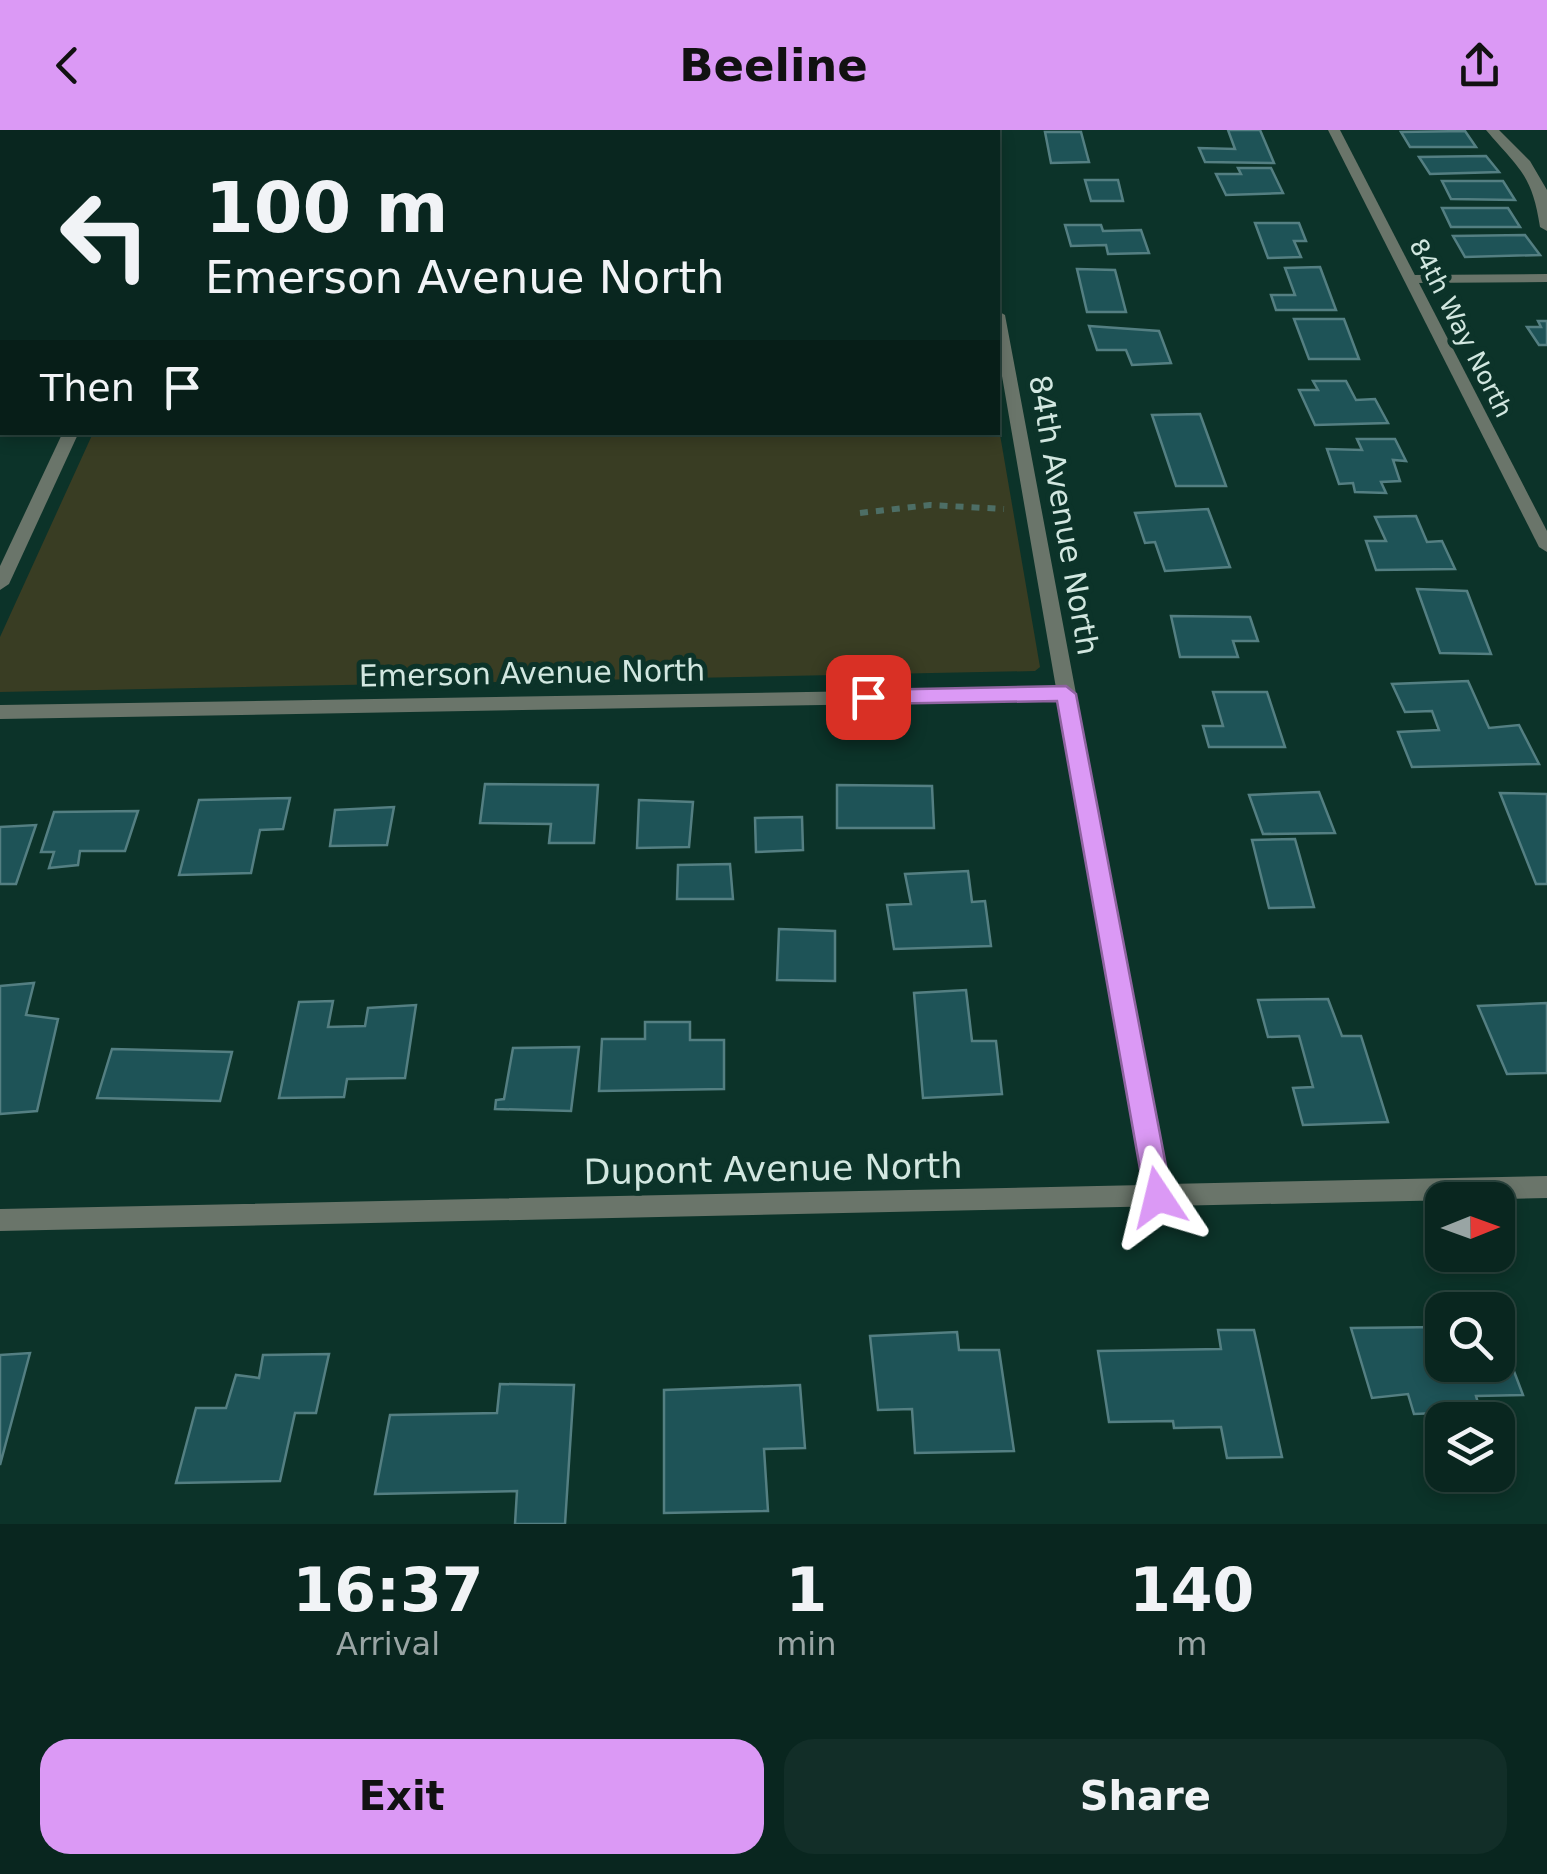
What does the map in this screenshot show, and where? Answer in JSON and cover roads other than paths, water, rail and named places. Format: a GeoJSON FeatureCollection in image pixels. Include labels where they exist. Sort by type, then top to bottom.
{"type":"FeatureCollection","features":[{"type":"Feature","properties":{"kind":"street","name":"84th Way North"},"geometry":{"type":"LineString","coordinates":[[1334,130],[1547,547]]}},
{"type":"Feature","properties":{"kind":"street"},"geometry":{"type":"LineString","coordinates":[[1492,130],[1525,164],[1541,191],[1547,227]]}},
{"type":"Feature","properties":{"kind":"street"},"geometry":{"type":"LineString","coordinates":[[1412,279],[1547,278]]}},
{"type":"Feature","properties":{"kind":"street","name":"84th Avenue North"},"geometry":{"type":"LineString","coordinates":[[1000,326],[1158,1197]]}},
{"type":"Feature","properties":{"kind":"street"},"geometry":{"type":"LineString","coordinates":[[0,584],[70,435]]}},
{"type":"Feature","properties":{"kind":"street","name":"Emerson Avenue North"},"geometry":{"type":"LineString","coordinates":[[0,712],[1066,694]]}},
{"type":"Feature","properties":{"kind":"street","name":"Dupont Avenue North"},"geometry":{"type":"LineString","coordinates":[[0,1220],[1547,1187]]}}]}
